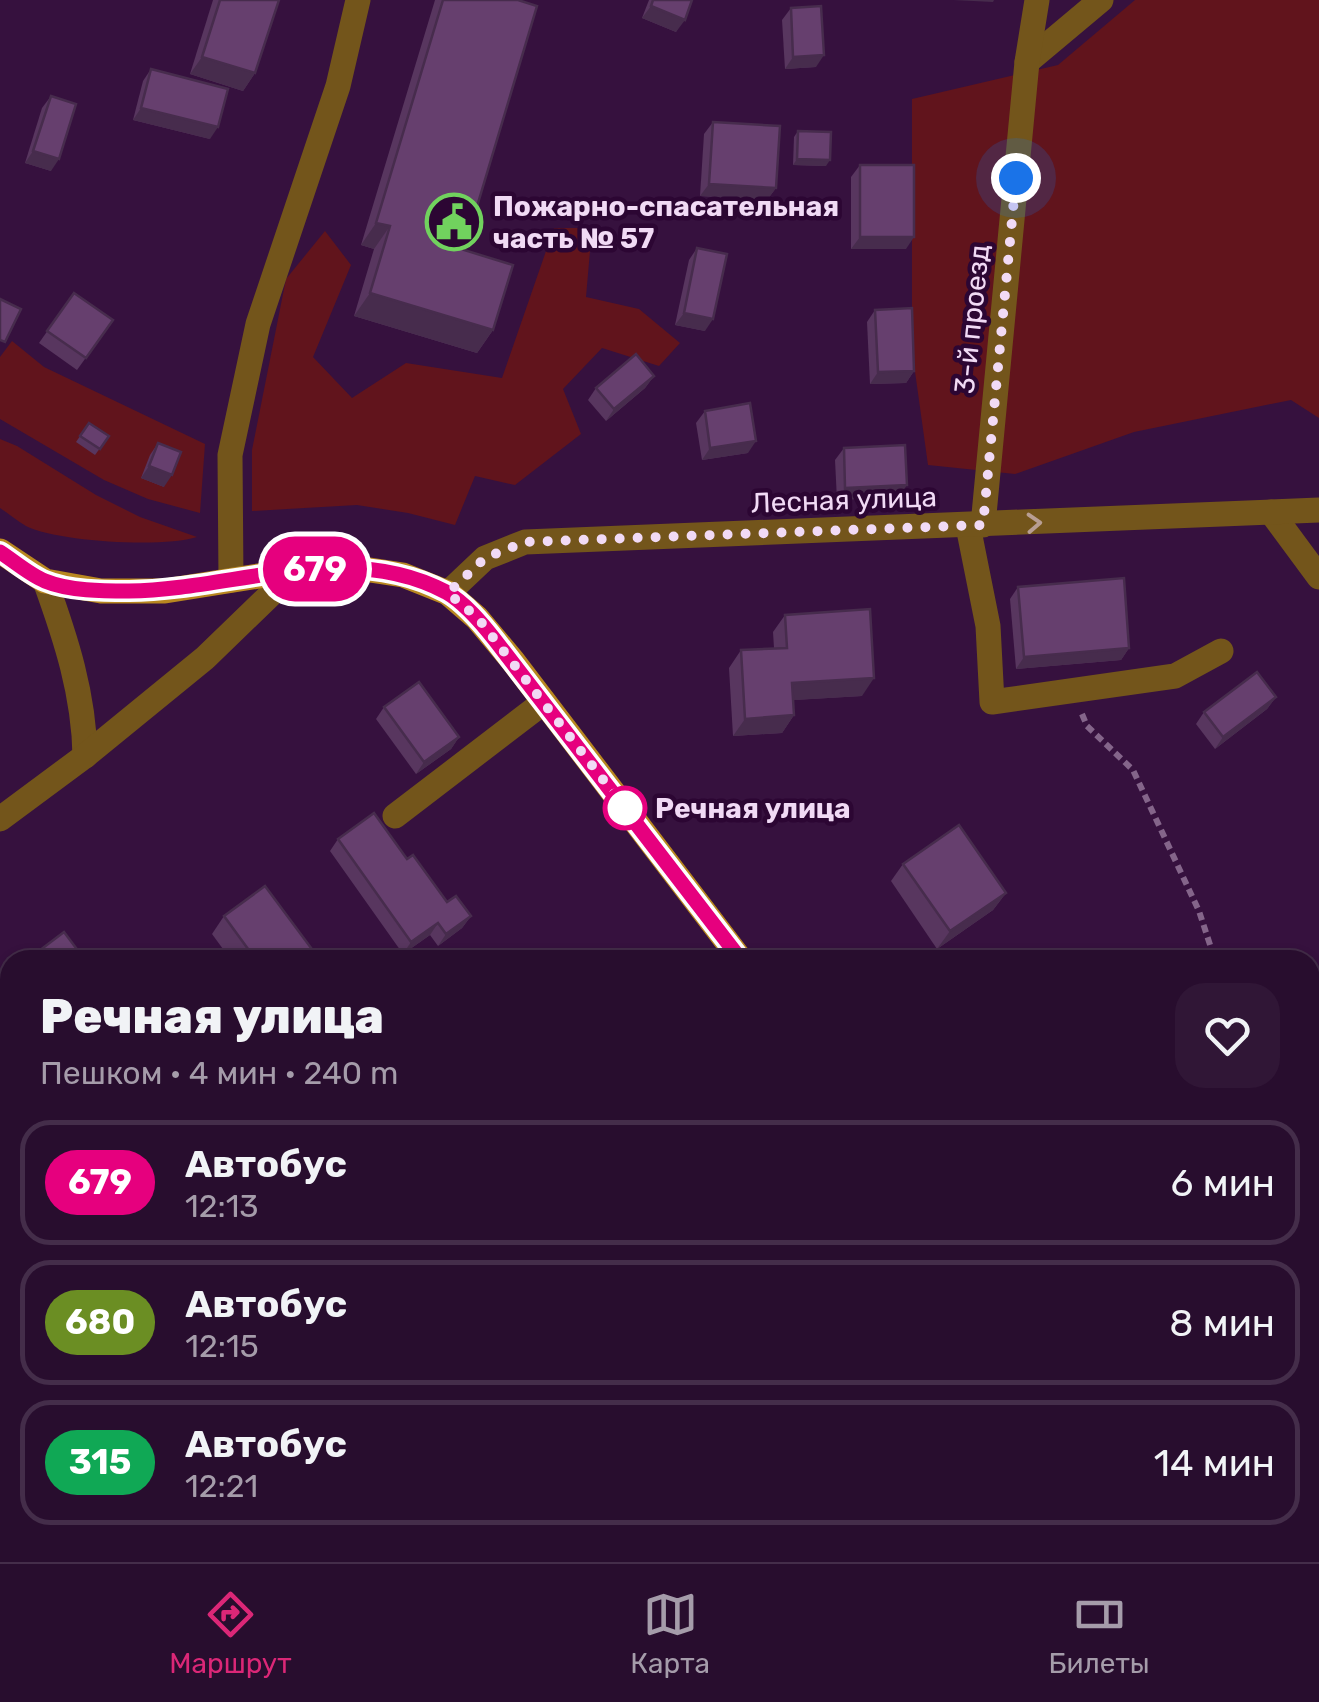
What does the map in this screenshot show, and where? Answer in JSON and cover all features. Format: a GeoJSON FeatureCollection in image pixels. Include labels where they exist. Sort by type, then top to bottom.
{"type":"FeatureCollection","features":[{"type":"Feature","properties":{"kind":"main road"},"geometry":{"type":"LineString","coordinates":[[0,552],[45,581],[117,591],[166,590],[296,570],[350,567],[403,576],[448,593],[478,618],[733,950]]}},
{"type":"Feature","properties":{"kind":"street"},"geometry":{"type":"LineString","coordinates":[[231,580],[230,455],[258,324],[338,86],[358,0]]}},
{"type":"Feature","properties":{"kind":"street","name":"3-й проезд"},"geometry":{"type":"LineString","coordinates":[[1037,0],[975,525],[976,577],[988,626],[992,702],[1072,690]]}},
{"type":"Feature","properties":{"kind":"street"},"geometry":{"type":"LineString","coordinates":[[1028,62],[1101,0]]}},
{"type":"Feature","properties":{"kind":"street","name":"Лесная улица"},"geometry":{"type":"LineString","coordinates":[[448,593],[485,558],[525,542],[1319,510]]}},
{"type":"Feature","properties":{"kind":"street"},"geometry":{"type":"LineString","coordinates":[[1271,512],[1319,577]]}},
{"type":"Feature","properties":{"kind":"street"},"geometry":{"type":"LineString","coordinates":[[0,819],[205,658],[296,570]]}},
{"type":"Feature","properties":{"kind":"street"},"geometry":{"type":"LineString","coordinates":[[45,581],[76,673],[85,756]]}},
{"type":"Feature","properties":{"kind":"street"},"geometry":{"type":"LineString","coordinates":[[1072,690],[1175,676],[1221,651]]}},
{"type":"Feature","properties":{"kind":"street"},"geometry":{"type":"LineString","coordinates":[[394,816],[544,702]]}},
{"type":"Feature","properties":{"kind":"path"},"geometry":{"type":"LineString","coordinates":[[1072,690],[1087,726],[1133,770],[1198,911],[1212,950]]}},
{"type":"Feature","properties":{"kind":"shaded area"},"geometry":{"type":"Polygon","coordinates":[[[1135,0],[1319,0],[1319,418],[1291,400],[1134,432],[1015,474],[928,465],[912,350],[912,99],[1058,65],[1135,0]]]}},
{"type":"Feature","properties":{"kind":"shaded area"},"geometry":{"type":"Polygon","coordinates":[[[554,228],[592,228],[586,297],[639,309],[680,343],[659,366],[602,348],[563,389],[581,434],[515,485],[475,476],[455,525],[357,505],[252,511],[252,450],[286,279],[325,231],[351,265],[313,357],[352,398],[406,363],[502,378],[554,228]]]}},
{"type":"Feature","properties":{"kind":"shaded area"},"geometry":{"type":"Polygon","coordinates":[[[12,341],[44,367],[205,444],[200,513],[148,499],[104,480],[0,419],[0,357],[12,341]]]}},
{"type":"Feature","properties":{"kind":"shaded area"},"geometry":{"type":"Polygon","coordinates":[[[0,439],[140,517],[197,537],[111,542],[61,536],[26,526],[0,508],[0,439]]]}},
{"type":"Feature","properties":{"kind":"building"},"geometry":{"type":"Polygon","coordinates":[[[220,0],[279,0],[255,73],[202,57],[220,0]]]}},
{"type":"Feature","properties":{"kind":"building"},"geometry":{"type":"Polygon","coordinates":[[[443,0],[518,0],[537,6],[464,250],[513,265],[493,330],[370,293],[390,226],[376,223],[443,0]]]}},
{"type":"Feature","properties":{"kind":"building"},"geometry":{"type":"Polygon","coordinates":[[[653,0],[692,0],[685,20],[651,6],[653,0]]]}},
{"type":"Feature","properties":{"kind":"building"},"geometry":{"type":"Polygon","coordinates":[[[821,6],[824,55],[793,57],[791,8],[821,6]]]}},
{"type":"Feature","properties":{"kind":"building"},"geometry":{"type":"Polygon","coordinates":[[[151,69],[228,89],[218,127],[141,108],[151,69]]]}},
{"type":"Feature","properties":{"kind":"building"},"geometry":{"type":"Polygon","coordinates":[[[51,96],[76,104],[59,159],[33,151],[51,96]]]}},
{"type":"Feature","properties":{"kind":"building"},"geometry":{"type":"Polygon","coordinates":[[[713,122],[780,126],[776,188],[709,184],[713,122]]]}},
{"type":"Feature","properties":{"kind":"building"},"geometry":{"type":"Polygon","coordinates":[[[798,131],[831,132],[830,160],[797,159],[798,131]]]}},
{"type":"Feature","properties":{"kind":"building"},"geometry":{"type":"Polygon","coordinates":[[[860,165],[914,165],[914,237],[860,237],[860,165]]]}},
{"type":"Feature","properties":{"kind":"building"},"geometry":{"type":"Polygon","coordinates":[[[697,248],[727,254],[713,319],[684,313],[697,248]]]}},
{"type":"Feature","properties":{"kind":"building"},"geometry":{"type":"Polygon","coordinates":[[[74,293],[113,320],[86,358],[47,331],[74,293]]]}},
{"type":"Feature","properties":{"kind":"building"},"geometry":{"type":"Polygon","coordinates":[[[0,299],[21,309],[5,342],[0,340],[0,299]]]}},
{"type":"Feature","properties":{"kind":"building"},"geometry":{"type":"Polygon","coordinates":[[[912,308],[914,371],[878,372],[875,310],[912,308]]]}},
{"type":"Feature","properties":{"kind":"building"},"geometry":{"type":"Polygon","coordinates":[[[636,354],[654,376],[614,409],[596,388],[636,354]]]}},
{"type":"Feature","properties":{"kind":"building"},"geometry":{"type":"Polygon","coordinates":[[[750,403],[756,441],[710,448],[705,411],[750,403]]]}},
{"type":"Feature","properties":{"kind":"building"},"geometry":{"type":"Polygon","coordinates":[[[89,423],[109,436],[100,449],[80,436],[89,423]]]}},
{"type":"Feature","properties":{"kind":"building"},"geometry":{"type":"Polygon","coordinates":[[[158,443],[181,452],[172,475],[149,466],[158,443]]]}},
{"type":"Feature","properties":{"kind":"building"},"geometry":{"type":"Polygon","coordinates":[[[905,445],[907,485],[845,488],[844,448],[905,445]]]}},
{"type":"Feature","properties":{"kind":"building"},"geometry":{"type":"Polygon","coordinates":[[[1124,578],[1129,648],[1024,657],[1018,587],[1124,578]]]}},
{"type":"Feature","properties":{"kind":"building"},"geometry":{"type":"Polygon","coordinates":[[[870,609],[874,678],[792,683],[794,715],[745,719],[741,650],[787,648],[785,615],[870,609]]]}},
{"type":"Feature","properties":{"kind":"building"},"geometry":{"type":"Polygon","coordinates":[[[1257,672],[1276,697],[1223,737],[1204,712],[1257,672]]]}},
{"type":"Feature","properties":{"kind":"building"},"geometry":{"type":"Polygon","coordinates":[[[419,682],[459,737],[424,762],[384,707],[419,682]]]}},
{"type":"Feature","properties":{"kind":"building"},"geometry":{"type":"Polygon","coordinates":[[[374,813],[407,859],[413,855],[447,902],[456,896],[471,916],[446,934],[438,923],[411,942],[338,839],[374,813]]]}},
{"type":"Feature","properties":{"kind":"building"},"geometry":{"type":"Polygon","coordinates":[[[959,825],[1006,893],[950,931],[903,864],[959,825]]]}},
{"type":"Feature","properties":{"kind":"building"},"geometry":{"type":"Polygon","coordinates":[[[265,886],[313,950],[249,950],[224,916],[265,886]]]}},
{"type":"Feature","properties":{"kind":"building"},"geometry":{"type":"Polygon","coordinates":[[[64,932],[78,950],[40,950],[64,932]]]}},
{"type":"Feature","properties":{"kind":"bus line","name":"679"},"geometry":{"type":"LineString","coordinates":[[0,552],[45,581],[101,591],[166,590],[296,570],[350,567],[403,576],[448,593],[478,618],[733,950]]}},
{"type":"Feature","properties":{"kind":"place","name":"Пожарно-спасательная часть № 57"},"geometry":{"type":"Point","coordinates":[454,222]}},
{"type":"Feature","properties":{"kind":"place","name":"Речная улица"},"geometry":{"type":"Point","coordinates":[625,808]}},
{"type":"Feature","properties":{"kind":"route"},"geometry":{"type":"LineString","coordinates":[[625,808],[478,618],[448,593],[485,558],[525,542],[983,525],[1016,178]]}}]}
